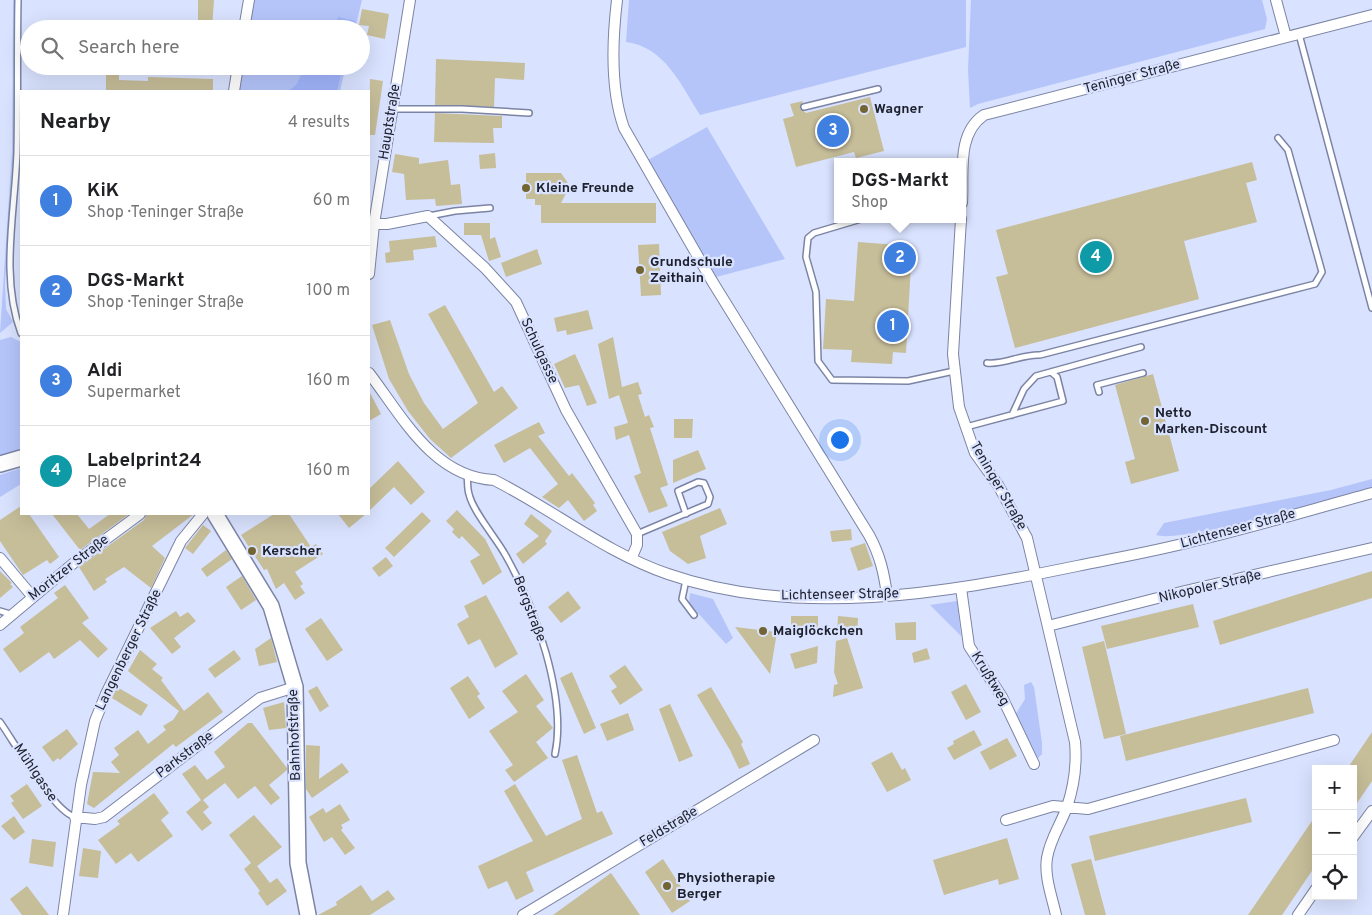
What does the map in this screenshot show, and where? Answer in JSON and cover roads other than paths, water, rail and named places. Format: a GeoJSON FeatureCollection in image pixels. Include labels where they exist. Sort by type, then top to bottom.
{"type":"FeatureCollection","features":[{"type":"Feature","properties":{"kind":"street"},"geometry":{"type":"LineString","coordinates":[[246,20],[249,0]]}},
{"type":"Feature","properties":{"kind":"street","name":"Hauptstraße"},"geometry":{"type":"LineString","coordinates":[[370,264],[374,224],[410,0]]}},
{"type":"Feature","properties":{"kind":"street"},"geometry":{"type":"LineString","coordinates":[[617,0],[614,21],[615,86],[621,119],[674,217],[869,535],[878,552],[885,573],[887,596]]}},
{"type":"Feature","properties":{"kind":"street"},"geometry":{"type":"LineString","coordinates":[[1276,0],[1286,37]]}},
{"type":"Feature","properties":{"kind":"street","name":"Teninger Straße"},"geometry":{"type":"LineString","coordinates":[[964,158],[965,142],[975,121],[984,115],[1372,15]]}},
{"type":"Feature","properties":{"kind":"street"},"geometry":{"type":"LineString","coordinates":[[234,90],[237,75]]}},
{"type":"Feature","properties":{"kind":"street"},"geometry":{"type":"LineString","coordinates":[[374,224],[387,224],[428,216]]}},
{"type":"Feature","properties":{"kind":"street","name":"Schulgasse"},"geometry":{"type":"LineString","coordinates":[[428,216],[498,280],[516,302],[566,410],[637,534]]}},
{"type":"Feature","properties":{"kind":"street","name":"Teninger Straße"},"geometry":{"type":"LineString","coordinates":[[962,223],[954,371],[959,407],[976,453],[1020,522],[1027,538],[1037,574]]}},
{"type":"Feature","properties":{"kind":"street","name":"Lichtenseer Straße"},"geometry":{"type":"LineString","coordinates":[[370,374],[426,446],[441,461],[467,475],[494,480],[666,574],[738,593],[766,596],[887,596],[961,588],[1198,541],[1372,493]]}},
{"type":"Feature","properties":{"kind":"street"},"geometry":{"type":"LineString","coordinates":[[0,464],[20,458]]}},
{"type":"Feature","properties":{"kind":"street","name":"Moritzer Straße"},"geometry":{"type":"LineString","coordinates":[[0,624],[32,596],[139,515]]}},
{"type":"Feature","properties":{"kind":"street","name":"Langenberger Straße"},"geometry":{"type":"LineString","coordinates":[[63,915],[75,817],[95,722],[106,694],[181,541],[202,515]]}},
{"type":"Feature","properties":{"kind":"street","name":"Bahnhofstraße"},"geometry":{"type":"LineString","coordinates":[[216,515],[270,606],[295,687],[298,863],[308,915]]}},
{"type":"Feature","properties":{"kind":"street"},"geometry":{"type":"LineString","coordinates":[[632,557],[637,545],[637,534]]}},
{"type":"Feature","properties":{"kind":"street","name":"Nikopoler Straße"},"geometry":{"type":"LineString","coordinates":[[1048,626],[1185,591],[1372,548]]}},
{"type":"Feature","properties":{"kind":"street"},"geometry":{"type":"LineString","coordinates":[[0,558],[32,596]]}},
{"type":"Feature","properties":{"kind":"street"},"geometry":{"type":"LineString","coordinates":[[1037,574],[1076,742],[1076,765],[1067,807],[1051,841],[1047,858],[1046,871],[1056,915]]}},
{"type":"Feature","properties":{"kind":"street","name":"Krußtweg"},"geometry":{"type":"LineString","coordinates":[[961,588],[969,646],[1002,697],[1034,764]]}},
{"type":"Feature","properties":{"kind":"street","name":"Parkstraße"},"geometry":{"type":"LineString","coordinates":[[75,817],[95,819],[104,817],[260,698],[295,687]]}},
{"type":"Feature","properties":{"kind":"street","name":"Feldstraße"},"geometry":{"type":"LineString","coordinates":[[525,915],[814,740]]}},
{"type":"Feature","properties":{"kind":"street"},"geometry":{"type":"LineString","coordinates":[[1006,820],[1053,806],[1088,809],[1334,740]]}},
{"type":"Feature","properties":{"kind":"street"},"geometry":{"type":"LineString","coordinates":[[1357,831],[1372,811]]}},
{"type":"Feature","properties":{"kind":"street"},"geometry":{"type":"LineString","coordinates":[[1298,915],[1312,895]]}},
{"type":"Feature","properties":{"kind":"lane"},"geometry":{"type":"LineString","coordinates":[[18,0],[17,152],[9,284],[12,308],[20,330]]}},
{"type":"Feature","properties":{"kind":"lane"},"geometry":{"type":"LineString","coordinates":[[1298,34],[1372,308]]}},
{"type":"Feature","properties":{"kind":"lane"},"geometry":{"type":"LineString","coordinates":[[804,107],[878,89]]}},
{"type":"Feature","properties":{"kind":"lane"},"geometry":{"type":"LineString","coordinates":[[392,109],[462,109],[529,113]]}},
{"type":"Feature","properties":{"kind":"lane"},"geometry":{"type":"LineString","coordinates":[[987,363],[997,364],[1029,355],[1040,355],[1315,284],[1322,272],[1288,150],[1278,138]]}},
{"type":"Feature","properties":{"kind":"lane"},"geometry":{"type":"LineString","coordinates":[[428,216],[455,211],[490,208]]}},
{"type":"Feature","properties":{"kind":"lane"},"geometry":{"type":"LineString","coordinates":[[848,223],[814,234],[808,238],[806,256],[816,292],[818,361],[832,380],[908,381],[954,371]]}},
{"type":"Feature","properties":{"kind":"lane"},"geometry":{"type":"LineString","coordinates":[[1012,415],[1024,389],[1036,376],[1141,347]]}},
{"type":"Feature","properties":{"kind":"lane"},"geometry":{"type":"LineString","coordinates":[[966,427],[1062,401],[1057,377],[1051,372]]}},
{"type":"Feature","properties":{"kind":"lane"},"geometry":{"type":"LineString","coordinates":[[1099,392],[1097,385],[1143,373]]}},
{"type":"Feature","properties":{"kind":"lane","name":"Bergstraße"},"geometry":{"type":"LineString","coordinates":[[467,475],[469,495],[516,573],[538,631],[555,692],[559,720],[556,754]]}},
{"type":"Feature","properties":{"kind":"lane"},"geometry":{"type":"LineString","coordinates":[[637,534],[686,514],[710,501],[704,483],[698,482],[678,491],[677,494],[686,514]]}},
{"type":"Feature","properties":{"kind":"lane"},"geometry":{"type":"LineString","coordinates":[[686,580],[682,599],[694,615]]}},
{"type":"Feature","properties":{"kind":"lane"},"geometry":{"type":"LineString","coordinates":[[0,610],[10,614]]}},
{"type":"Feature","properties":{"kind":"lane","name":"Mühlgasse"},"geometry":{"type":"LineString","coordinates":[[0,722],[55,804],[68,816],[75,817]]}},
{"type":"Feature","properties":{"kind":"place","name":"Wagner"},"geometry":{"type":"Point","coordinates":[864,109]}},
{"type":"Feature","properties":{"kind":"place","name":"Aldi"},"geometry":{"type":"Point","coordinates":[833,131]}},
{"type":"Feature","properties":{"kind":"place","name":"Kleine Freunde"},"geometry":{"type":"Point","coordinates":[526,188]}},
{"type":"Feature","properties":{"kind":"place","name":"Labelprint24"},"geometry":{"type":"Point","coordinates":[1096,257]}},
{"type":"Feature","properties":{"kind":"place","name":"DGS-Markt"},"geometry":{"type":"Point","coordinates":[900,258]}},
{"type":"Feature","properties":{"kind":"place","name":"Grundschule Zeithain"},"geometry":{"type":"Point","coordinates":[640,270]}},
{"type":"Feature","properties":{"kind":"place","name":"KiK"},"geometry":{"type":"Point","coordinates":[893,326]}},
{"type":"Feature","properties":{"kind":"place","name":"Netto Marken-Discount"},"geometry":{"type":"Point","coordinates":[1145,421]}},
{"type":"Feature","properties":{"kind":"place","name":"Kerscher"},"geometry":{"type":"Point","coordinates":[252,551]}},
{"type":"Feature","properties":{"kind":"place","name":"Maiglöckchen"},"geometry":{"type":"Point","coordinates":[763,631]}},
{"type":"Feature","properties":{"kind":"place","name":"Physiotherapie Berger"},"geometry":{"type":"Point","coordinates":[667,886]}}]}
